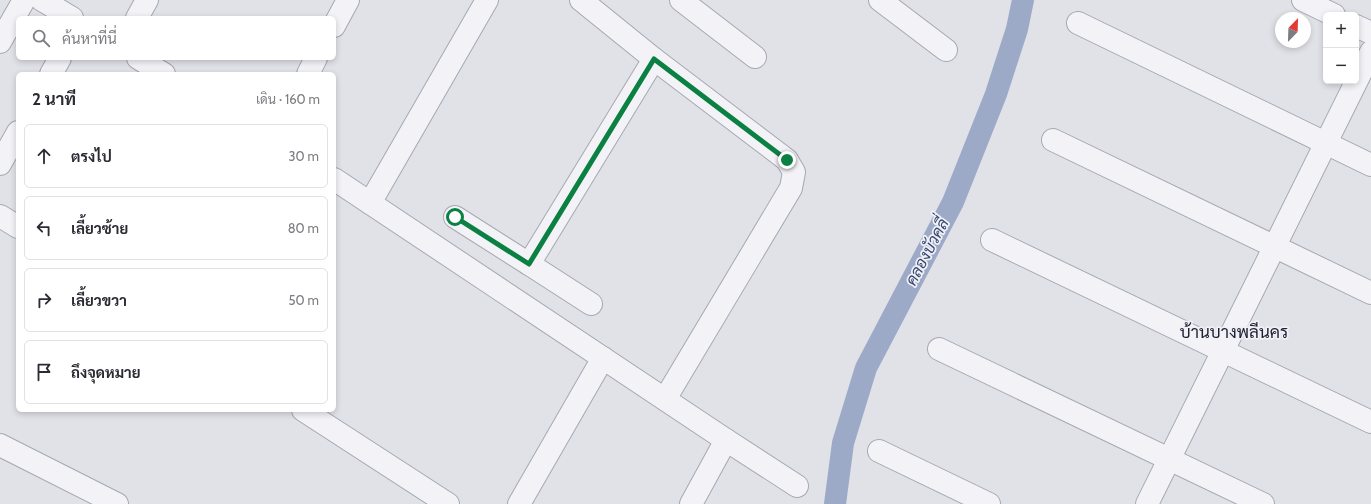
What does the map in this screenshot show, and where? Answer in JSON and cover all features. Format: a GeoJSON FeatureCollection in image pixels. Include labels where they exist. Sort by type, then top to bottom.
{"type":"FeatureCollection","features":[{"type":"Feature","properties":{"kind":"street"},"geometry":{"type":"LineString","coordinates":[[0,42],[24,0]]}},
{"type":"Feature","properties":{"kind":"street"},"geometry":{"type":"LineString","coordinates":[[42,0],[69,16]]}},
{"type":"Feature","properties":{"kind":"street"},"geometry":{"type":"LineString","coordinates":[[138,16],[147,0]]}},
{"type":"Feature","properties":{"kind":"street"},"geometry":{"type":"LineString","coordinates":[[336,22],[348,0]]}},
{"type":"Feature","properties":{"kind":"street"},"geometry":{"type":"LineString","coordinates":[[370,202],[487,0]]}},
{"type":"Feature","properties":{"kind":"street"},"geometry":{"type":"LineString","coordinates":[[580,0],[654,59],[787,160],[794,172],[791,188],[665,399]]}},
{"type":"Feature","properties":{"kind":"street"},"geometry":{"type":"LineString","coordinates":[[681,0],[755,57]]}},
{"type":"Feature","properties":{"kind":"street"},"geometry":{"type":"LineString","coordinates":[[880,0],[946,50]]}},
{"type":"Feature","properties":{"kind":"street"},"geometry":{"type":"LineString","coordinates":[[1304,0],[1328,12]]}},
{"type":"Feature","properties":{"kind":"street"},"geometry":{"type":"LineString","coordinates":[[1078,23],[1371,165]]}},
{"type":"Feature","properties":{"kind":"street"},"geometry":{"type":"LineString","coordinates":[[1359,28],[1371,34]]}},
{"type":"Feature","properties":{"kind":"street"},"geometry":{"type":"LineString","coordinates":[[1147,504],[1371,52]]}},
{"type":"Feature","properties":{"kind":"street"},"geometry":{"type":"LineString","coordinates":[[529,264],[654,59]]}},
{"type":"Feature","properties":{"kind":"street"},"geometry":{"type":"LineString","coordinates":[[52,72],[59,60]]}},
{"type":"Feature","properties":{"kind":"street"},"geometry":{"type":"LineString","coordinates":[[141,60],[161,72]]}},
{"type":"Feature","properties":{"kind":"street"},"geometry":{"type":"LineString","coordinates":[[309,72],[315,60]]}},
{"type":"Feature","properties":{"kind":"street"},"geometry":{"type":"LineString","coordinates":[[0,164],[16,136]]}},
{"type":"Feature","properties":{"kind":"street"},"geometry":{"type":"LineString","coordinates":[[1053,140],[1371,293]]}},
{"type":"Feature","properties":{"kind":"street"},"geometry":{"type":"LineString","coordinates":[[336,180],[797,486]]}},
{"type":"Feature","properties":{"kind":"street"},"geometry":{"type":"LineString","coordinates":[[0,216],[16,226]]}},
{"type":"Feature","properties":{"kind":"street"},"geometry":{"type":"LineString","coordinates":[[455,217],[591,304]]}},
{"type":"Feature","properties":{"kind":"street"},"geometry":{"type":"LineString","coordinates":[[992,240],[1222,352],[1371,422]]}},
{"type":"Feature","properties":{"kind":"street"},"geometry":{"type":"LineString","coordinates":[[939,349],[1263,504]]}},
{"type":"Feature","properties":{"kind":"street"},"geometry":{"type":"LineString","coordinates":[[519,504],[603,358]]}},
{"type":"Feature","properties":{"kind":"street"},"geometry":{"type":"LineString","coordinates":[[306,412],[448,504]]}},
{"type":"Feature","properties":{"kind":"street"},"geometry":{"type":"LineString","coordinates":[[691,504],[726,440]]}},
{"type":"Feature","properties":{"kind":"street"},"geometry":{"type":"LineString","coordinates":[[0,445],[117,504]]}},
{"type":"Feature","properties":{"kind":"street"},"geometry":{"type":"LineString","coordinates":[[879,451],[989,504]]}},
{"type":"Feature","properties":{"kind":"waterway","name":"คลองบัวคลี่"},"geometry":{"type":"LineString","coordinates":[[835,504],[843,443],[866,368],[953,202],[996,94],[1017,29],[1023,0]]}},
{"type":"Feature","properties":{"kind":"district","name":"บ้านบางพลีนคร"},"geometry":{"type":"Point","coordinates":[1234,332]}},
{"type":"Feature","properties":{"kind":"route"},"geometry":{"type":"LineString","coordinates":[[455,217],[529,264],[654,59],[787,160]]}}]}
